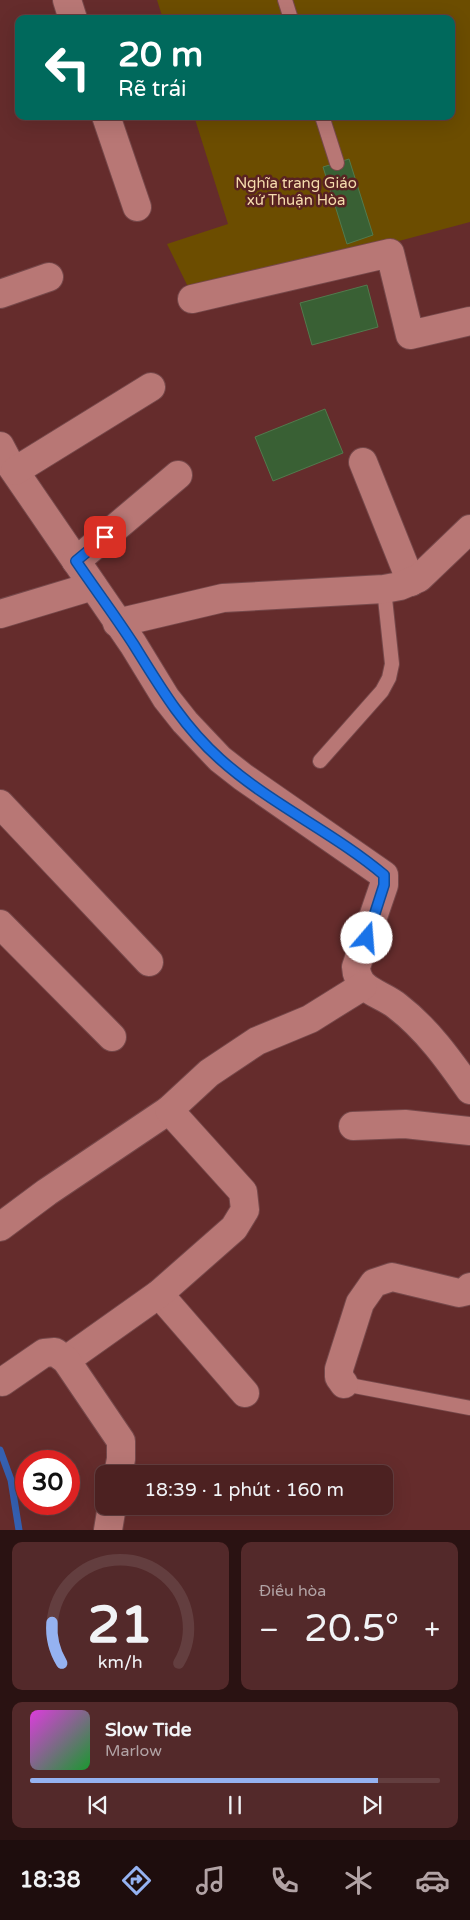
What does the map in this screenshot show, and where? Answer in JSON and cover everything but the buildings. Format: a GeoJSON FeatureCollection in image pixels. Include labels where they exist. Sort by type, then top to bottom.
{"type":"FeatureCollection","features":[{"type":"Feature","properties":{"kind":"street"},"geometry":{"type":"LineString","coordinates":[[67,0],[72,15]]}},
{"type":"Feature","properties":{"kind":"street"},"geometry":{"type":"LineString","coordinates":[[107,120],[137,208]]}},
{"type":"Feature","properties":{"kind":"street"},"geometry":{"type":"LineString","coordinates":[[192,299],[390,253],[410,335],[470,321]]}},
{"type":"Feature","properties":{"kind":"street"},"geometry":{"type":"LineString","coordinates":[[0,294],[49,277]]}},
{"type":"Feature","properties":{"kind":"street"},"geometry":{"type":"LineString","coordinates":[[15,471],[151,387]]}},
{"type":"Feature","properties":{"kind":"street"},"geometry":{"type":"LineString","coordinates":[[0,446],[117,623],[133,644],[166,698],[185,722],[220,759],[243,777],[384,875],[384,885],[356,967],[356,977],[363,986],[395,1004],[412,1018],[436,1044],[470,1090]]}},
{"type":"Feature","properties":{"kind":"street"},"geometry":{"type":"LineString","coordinates":[[363,462],[411,582]]}},
{"type":"Feature","properties":{"kind":"street"},"geometry":{"type":"LineString","coordinates":[[76,561],[178,475]]}},
{"type":"Feature","properties":{"kind":"street"},"geometry":{"type":"LineString","coordinates":[[117,623],[223,598],[384,589],[411,582],[419,578],[470,529]]}},
{"type":"Feature","properties":{"kind":"street"},"geometry":{"type":"LineString","coordinates":[[0,614],[93,586]]}},
{"type":"Feature","properties":{"kind":"street"},"geometry":{"type":"LineString","coordinates":[[0,804],[149,962]]}},
{"type":"Feature","properties":{"kind":"street"},"geometry":{"type":"LineString","coordinates":[[0,924],[112,1037]]}},
{"type":"Feature","properties":{"kind":"street"},"geometry":{"type":"LineString","coordinates":[[0,1227],[47,1192],[169,1110],[209,1073],[257,1041],[310,1019],[363,986]]}},
{"type":"Feature","properties":{"kind":"street"},"geometry":{"type":"LineString","coordinates":[[66,1360],[159,1294],[234,1228],[245,1210],[243,1192],[169,1110]]}},
{"type":"Feature","properties":{"kind":"street"},"geometry":{"type":"LineString","coordinates":[[353,1126],[405,1124],[470,1131]]}},
{"type":"Feature","properties":{"kind":"street"},"geometry":{"type":"LineString","coordinates":[[344,1384],[339,1378],[339,1369],[360,1303],[374,1283],[392,1277],[459,1293],[467,1291],[470,1287]]}},
{"type":"Feature","properties":{"kind":"street"},"geometry":{"type":"LineString","coordinates":[[159,1294],[245,1393]]}},
{"type":"Feature","properties":{"kind":"street"},"geometry":{"type":"LineString","coordinates":[[2,1382],[44,1353],[55,1352],[66,1360],[121,1441],[120,1465]]}},
{"type":"Feature","properties":{"kind":"street"},"geometry":{"type":"LineString","coordinates":[[108,1530],[110,1515]]}},
{"type":"Feature","properties":{"kind":"lane"},"geometry":{"type":"LineString","coordinates":[[285,0],[290,15]]}},
{"type":"Feature","properties":{"kind":"lane"},"geometry":{"type":"LineString","coordinates":[[323,120],[337,163]]}},
{"type":"Feature","properties":{"kind":"lane"},"geometry":{"type":"LineString","coordinates":[[320,761],[382,691],[390,678],[392,664],[384,589]]}},
{"type":"Feature","properties":{"kind":"lane"},"geometry":{"type":"LineString","coordinates":[[344,1384],[470,1408]]}},
{"type":"Feature","properties":{"kind":"green space","name":"Nghĩa trang Giáo xứ Thuận Hòa"},"geometry":{"type":"Polygon","coordinates":[[[157,0],[470,0],[470,222],[191,293],[167,244],[228,224],[195,120],[455,120],[455,15],[162,15],[157,0]]]}},
{"type":"Feature","properties":{"kind":"waterway"},"geometry":{"type":"LineString","coordinates":[[0,1450],[11,1480],[19,1530]]}},
{"type":"Feature","properties":{"kind":"route"},"geometry":{"type":"LineString","coordinates":[[105,537],[76,561],[133,644],[166,698],[185,722],[220,759],[243,777],[384,875],[384,885],[367,938]]}}]}
